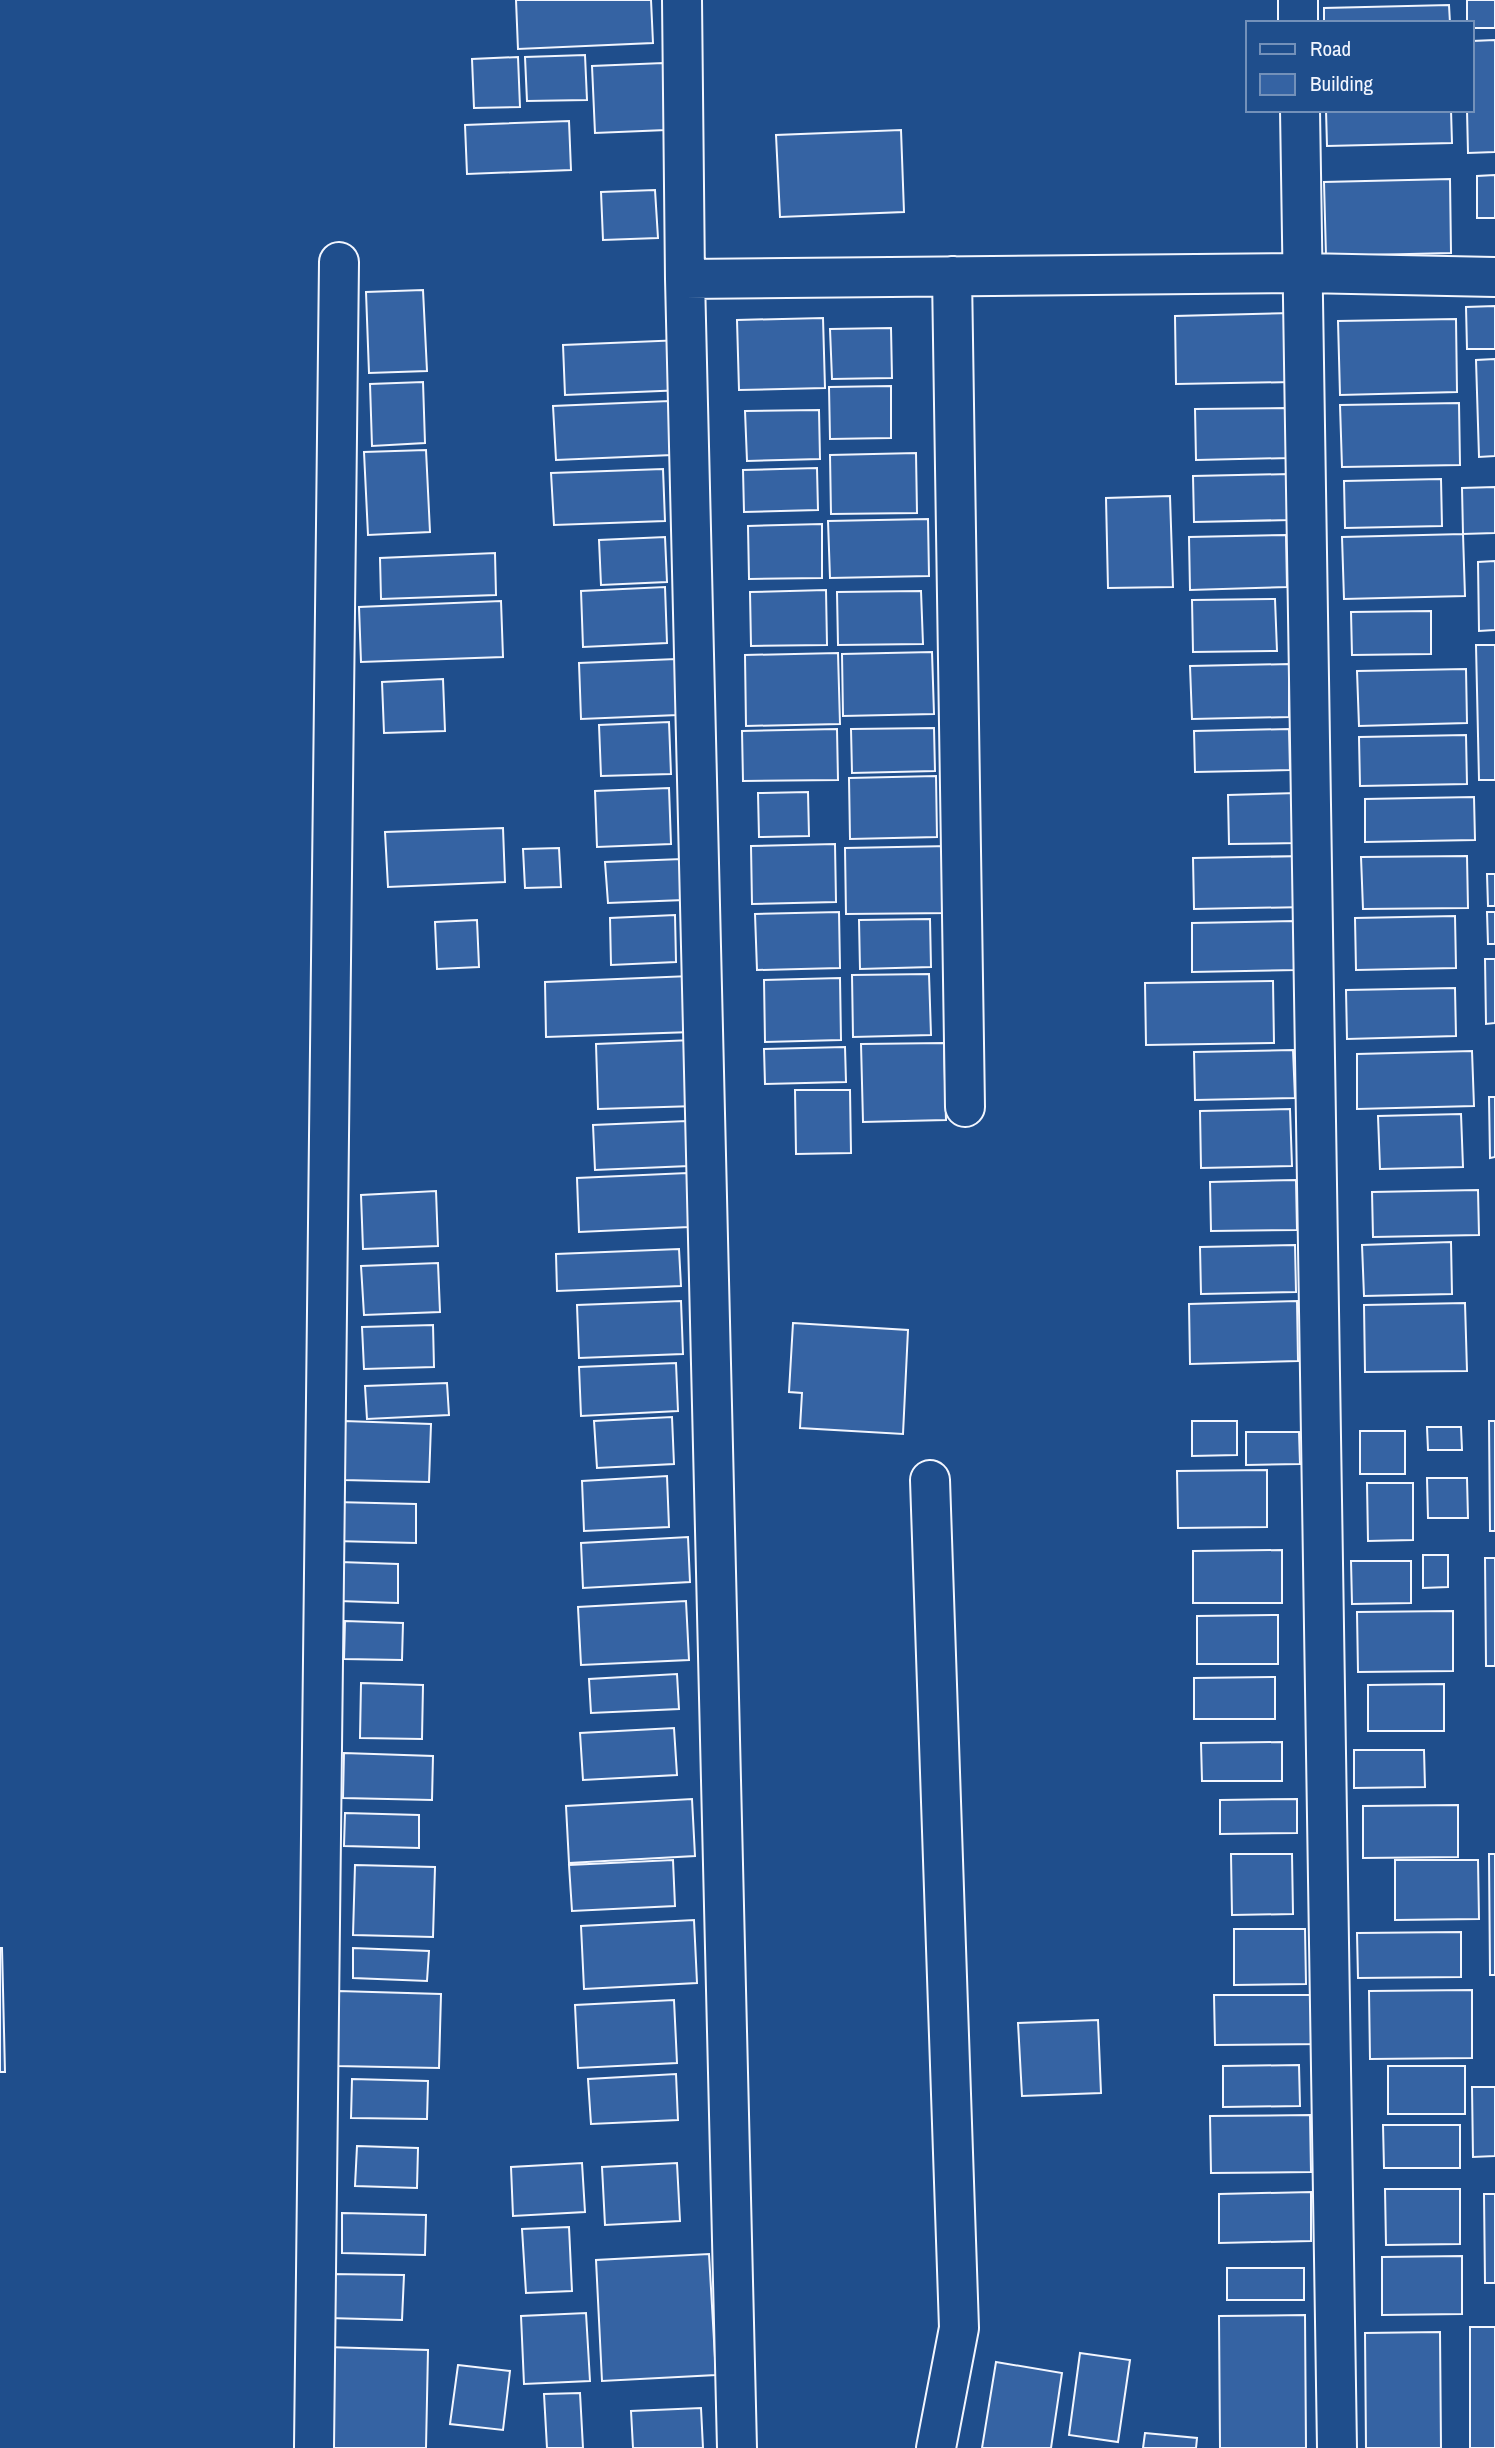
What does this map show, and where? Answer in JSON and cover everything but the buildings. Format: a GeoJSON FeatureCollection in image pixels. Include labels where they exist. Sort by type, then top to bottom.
{"type":"FeatureCollection","features":[{"type":"Feature","properties":{"kind":"street"},"geometry":{"type":"LineString","coordinates":[[682,0],[685,279],[737,2448]]}},
{"type":"Feature","properties":{"kind":"street"},"geometry":{"type":"LineString","coordinates":[[1298,0],[1298,21]]}},
{"type":"Feature","properties":{"kind":"street"},"geometry":{"type":"LineString","coordinates":[[1300,112],[1337,2448]]}},
{"type":"Feature","properties":{"kind":"street"},"geometry":{"type":"LineString","coordinates":[[314,2448],[339,262]]}},
{"type":"Feature","properties":{"kind":"street"},"geometry":{"type":"LineString","coordinates":[[685,279],[1304,273],[1495,276]]}},
{"type":"Feature","properties":{"kind":"street"},"geometry":{"type":"LineString","coordinates":[[952,276],[965,1107]]}},
{"type":"Feature","properties":{"kind":"street"},"geometry":{"type":"LineString","coordinates":[[930,1480],[959,2328],[936,2448]]}}]}
